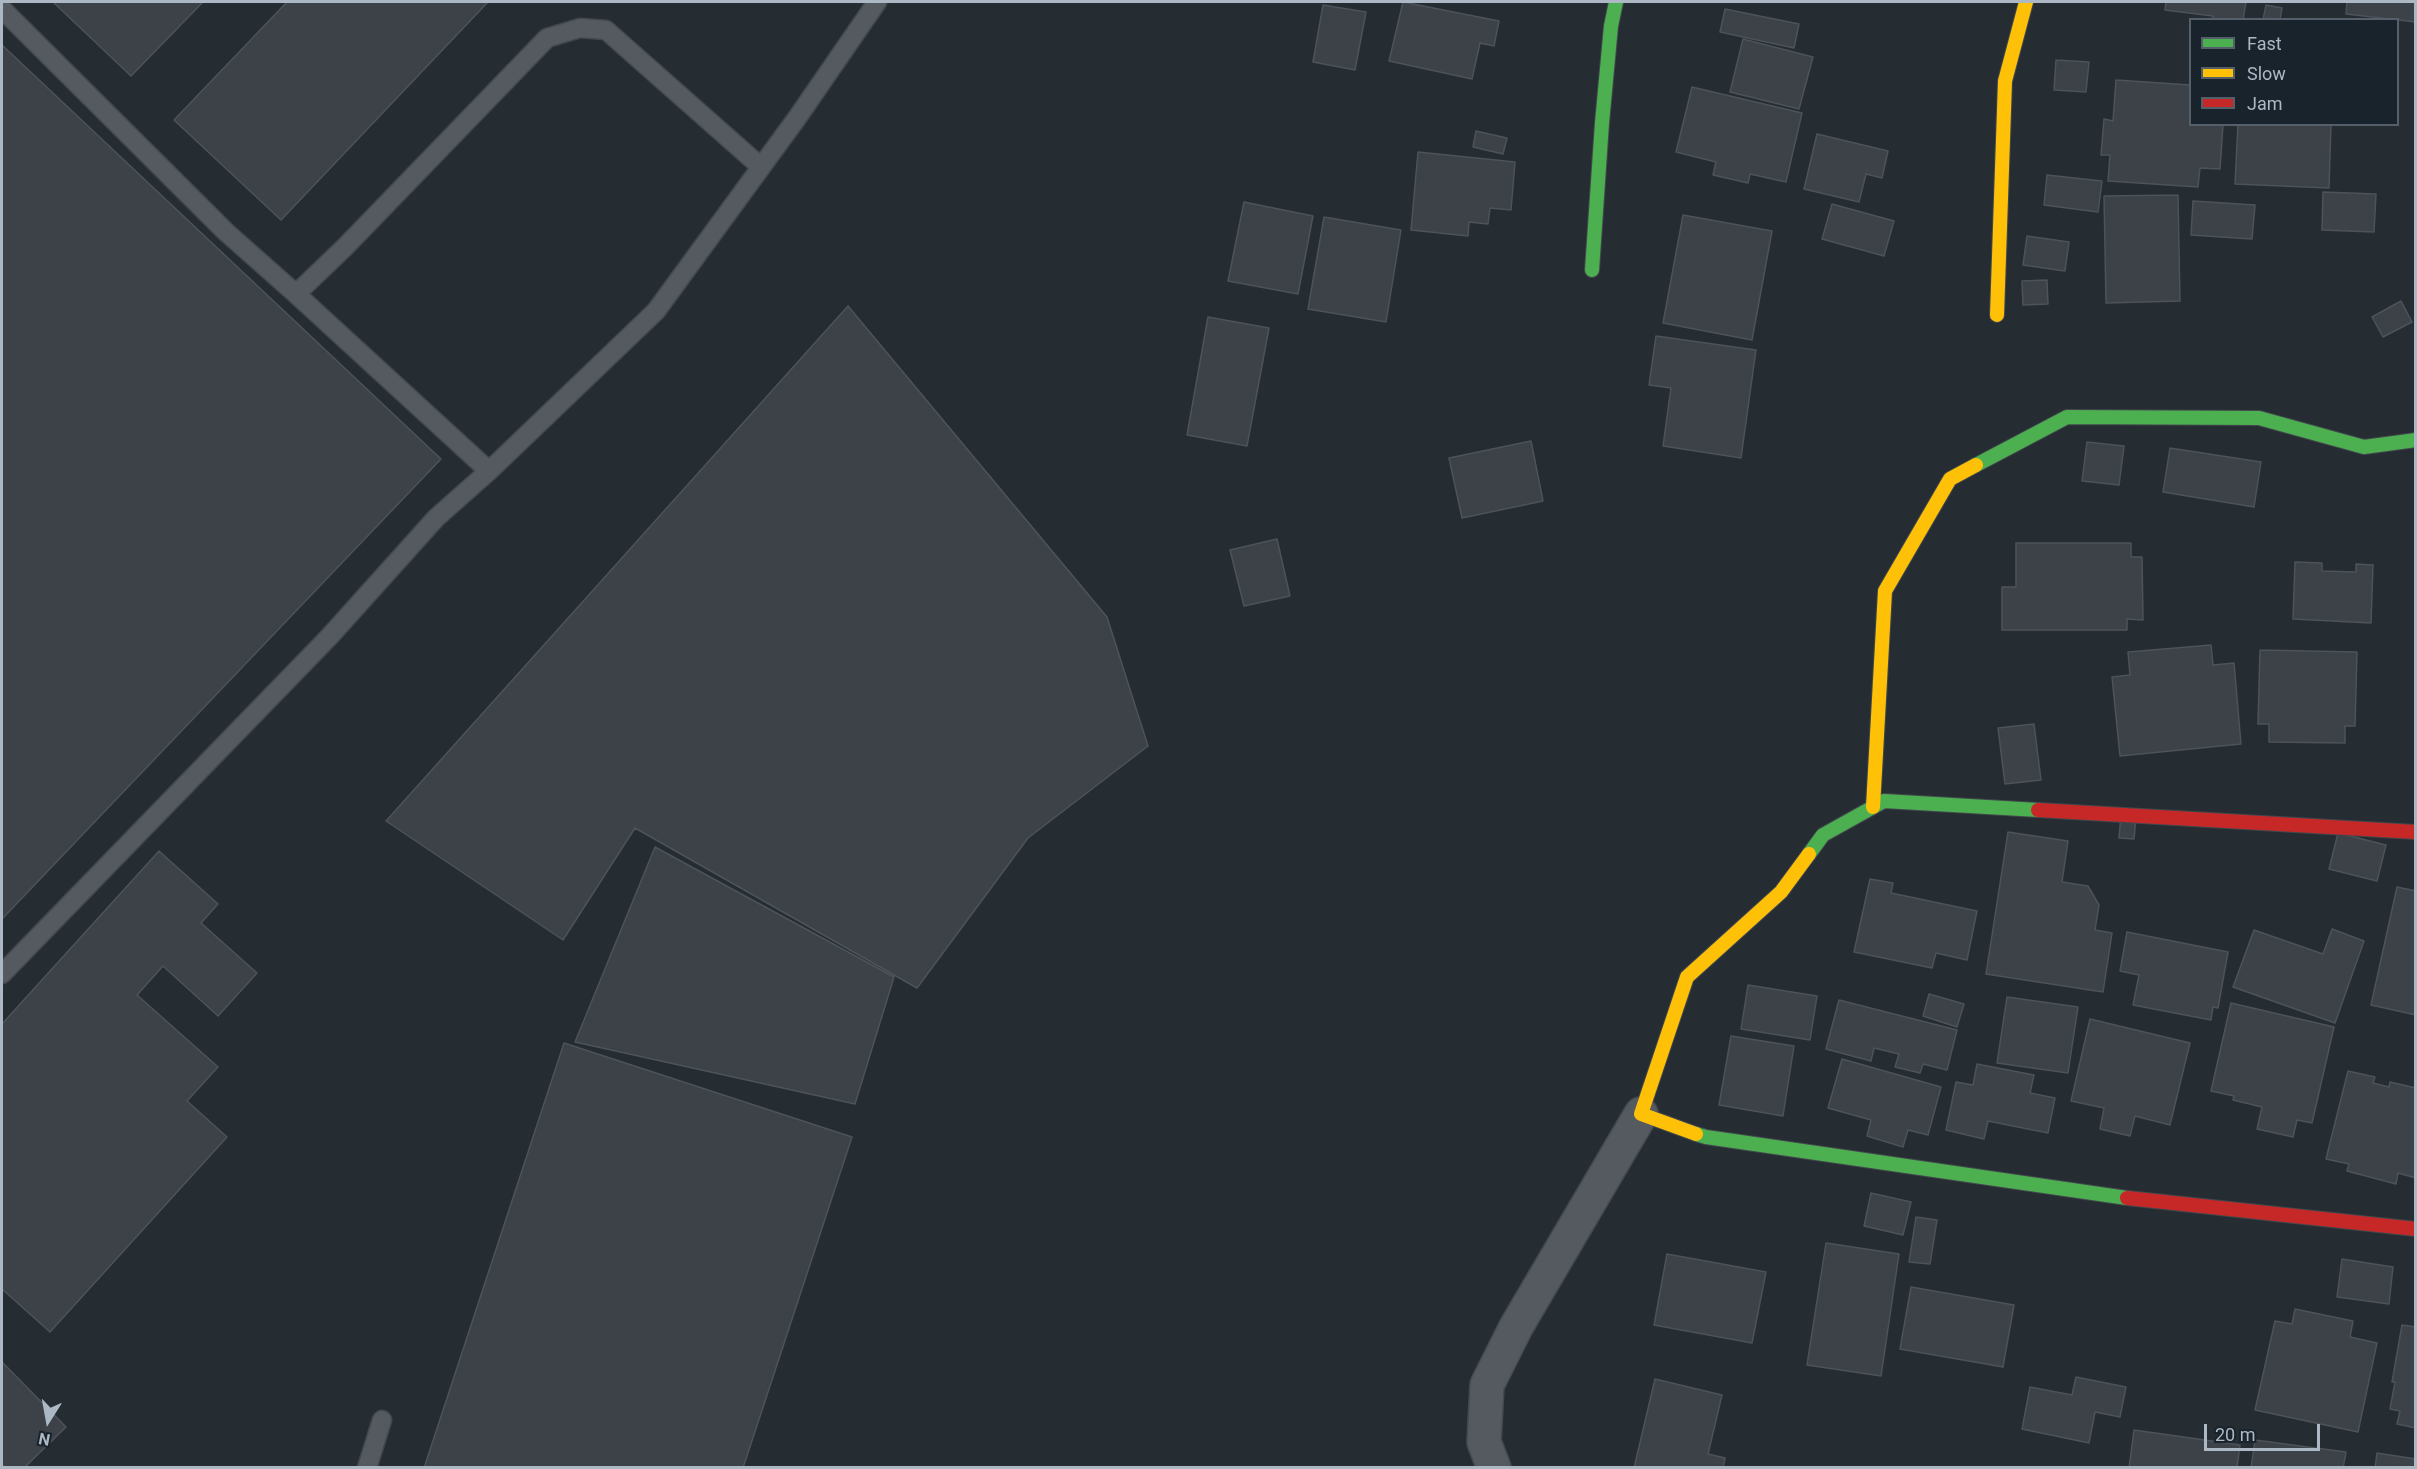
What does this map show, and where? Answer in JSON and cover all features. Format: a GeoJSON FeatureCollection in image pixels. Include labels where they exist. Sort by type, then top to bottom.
{"type":"FeatureCollection","features":[{"type":"Feature","properties":{"kind":"street"},"geometry":{"type":"LineString","coordinates":[[1592,270],[1602,123],[1611,26],[1616,2]]}},
{"type":"Feature","properties":{"kind":"street"},"geometry":{"type":"LineString","coordinates":[[1997,315],[2005,81],[2026,2]]}},
{"type":"Feature","properties":{"kind":"street"},"geometry":{"type":"LineString","coordinates":[[1873,807],[1885,591],[1950,479],[2067,417],[2259,418],[2364,447],[2415,440]]}},
{"type":"Feature","properties":{"kind":"street"},"geometry":{"type":"LineString","coordinates":[[1494,1467],[1484,1442],[1488,1385],[1516,1327],[1641,1114],[1687,977],[1781,892],[1822,835],[1884,801],[2415,832]]}},
{"type":"Feature","properties":{"kind":"street"},"geometry":{"type":"LineString","coordinates":[[1641,1114],[1706,1137],[2079,1193],[2415,1229]]}},
{"type":"Feature","properties":{"kind":"lane"},"geometry":{"type":"LineString","coordinates":[[2,974],[330,636],[436,518],[489,471],[656,311],[877,2]]}},
{"type":"Feature","properties":{"kind":"lane"},"geometry":{"type":"LineString","coordinates":[[2,9],[226,232],[489,471]]}},
{"type":"Feature","properties":{"kind":"lane"},"geometry":{"type":"LineString","coordinates":[[296,294],[354,238],[547,38],[580,28],[606,30],[761,167]]}},
{"type":"Feature","properties":{"kind":"lane"},"geometry":{"type":"LineString","coordinates":[[367,1467],[382,1420]]}},
{"type":"Feature","properties":{"kind":"building"},"geometry":{"type":"Polygon","coordinates":[[[53,2],[203,2],[131,76],[53,2]]]}},
{"type":"Feature","properties":{"kind":"building"},"geometry":{"type":"Polygon","coordinates":[[[287,2],[488,2],[281,220],[174,120],[287,2]]]}},
{"type":"Feature","properties":{"kind":"building"},"geometry":{"type":"Polygon","coordinates":[[[1403,2],[1499,21],[1494,46],[1480,43],[1472,79],[1389,61],[1403,2]]]}},
{"type":"Feature","properties":{"kind":"building"},"geometry":{"type":"Polygon","coordinates":[[[2166,2],[2246,2],[2243,18],[2212,18],[2213,16],[2165,10],[2166,2]]]}},
{"type":"Feature","properties":{"kind":"building"},"geometry":{"type":"Polygon","coordinates":[[[2347,2],[2416,2],[2416,22],[2399,20],[2399,18],[2346,14],[2347,2]]]}},
{"type":"Feature","properties":{"kind":"building"},"geometry":{"type":"Polygon","coordinates":[[[1323,5],[1366,12],[1355,70],[1313,62],[1323,5]]]}},
{"type":"Feature","properties":{"kind":"building"},"geometry":{"type":"Polygon","coordinates":[[[2266,5],[2282,8],[2280,18],[2263,18],[2266,5]]]}},
{"type":"Feature","properties":{"kind":"building"},"geometry":{"type":"Polygon","coordinates":[[[1725,9],[1799,24],[1794,48],[1720,32],[1725,9]]]}},
{"type":"Feature","properties":{"kind":"building"},"geometry":{"type":"Polygon","coordinates":[[[1743,39],[1813,57],[1799,109],[1730,92],[1743,39]]]}},
{"type":"Feature","properties":{"kind":"building"},"geometry":{"type":"Polygon","coordinates":[[[2,45],[441,459],[2,919],[2,45]]]}},
{"type":"Feature","properties":{"kind":"building"},"geometry":{"type":"Polygon","coordinates":[[[2056,60],[2089,62],[2086,92],[2054,90],[2056,60]]]}},
{"type":"Feature","properties":{"kind":"building"},"geometry":{"type":"Polygon","coordinates":[[[2116,80],[2189,85],[2189,126],[2223,126],[2220,169],[2200,168],[2198,187],[2108,181],[2110,155],[2101,155],[2104,119],[2113,121],[2116,80]]]}},
{"type":"Feature","properties":{"kind":"building"},"geometry":{"type":"Polygon","coordinates":[[[1692,87],[1802,113],[1786,182],[1750,174],[1748,183],[1713,175],[1716,162],[1676,152],[1692,87]]]}},
{"type":"Feature","properties":{"kind":"building"},"geometry":{"type":"Polygon","coordinates":[[[2238,126],[2331,126],[2329,188],[2235,184],[2238,126]]]}},
{"type":"Feature","properties":{"kind":"building"},"geometry":{"type":"Polygon","coordinates":[[[1476,131],[1507,138],[1503,154],[1473,147],[1476,131]]]}},
{"type":"Feature","properties":{"kind":"building"},"geometry":{"type":"Polygon","coordinates":[[[1817,134],[1888,151],[1882,178],[1866,174],[1859,202],[1804,189],[1817,134]]]}},
{"type":"Feature","properties":{"kind":"building"},"geometry":{"type":"Polygon","coordinates":[[[1418,152],[1515,162],[1511,210],[1490,208],[1488,224],[1469,222],[1468,236],[1411,230],[1418,152]]]}},
{"type":"Feature","properties":{"kind":"building"},"geometry":{"type":"Polygon","coordinates":[[[2047,175],[2102,181],[2098,212],[2044,205],[2047,175]]]}},
{"type":"Feature","properties":{"kind":"building"},"geometry":{"type":"Polygon","coordinates":[[[2323,192],[2376,194],[2374,232],[2322,230],[2323,192]]]}},
{"type":"Feature","properties":{"kind":"building"},"geometry":{"type":"Polygon","coordinates":[[[2178,195],[2180,301],[2106,303],[2104,196],[2178,195]]]}},
{"type":"Feature","properties":{"kind":"building"},"geometry":{"type":"Polygon","coordinates":[[[2193,201],[2255,205],[2252,239],[2191,235],[2193,201]]]}},
{"type":"Feature","properties":{"kind":"building"},"geometry":{"type":"Polygon","coordinates":[[[1244,202],[1313,216],[1298,294],[1228,281],[1244,202]]]}},
{"type":"Feature","properties":{"kind":"building"},"geometry":{"type":"Polygon","coordinates":[[[1832,204],[1894,221],[1884,256],[1822,239],[1832,204]]]}},
{"type":"Feature","properties":{"kind":"building"},"geometry":{"type":"Polygon","coordinates":[[[1683,215],[1772,231],[1752,340],[1663,323],[1683,215]]]}},
{"type":"Feature","properties":{"kind":"building"},"geometry":{"type":"Polygon","coordinates":[[[1324,217],[1401,230],[1386,322],[1308,309],[1324,217]]]}},
{"type":"Feature","properties":{"kind":"building"},"geometry":{"type":"Polygon","coordinates":[[[2027,236],[2069,242],[2065,271],[2023,265],[2027,236]]]}},
{"type":"Feature","properties":{"kind":"building"},"geometry":{"type":"Polygon","coordinates":[[[2047,280],[2048,304],[2023,305],[2022,281],[2047,280]]]}},
{"type":"Feature","properties":{"kind":"building"},"geometry":{"type":"Polygon","coordinates":[[[2401,301],[2412,322],[2383,337],[2372,317],[2401,301]]]}},
{"type":"Feature","properties":{"kind":"building"},"geometry":{"type":"Polygon","coordinates":[[[848,306],[1107,617],[1148,746],[1028,838],[917,988],[635,828],[563,940],[386,821],[848,306]]]}},
{"type":"Feature","properties":{"kind":"building"},"geometry":{"type":"Polygon","coordinates":[[[1208,317],[1269,328],[1247,446],[1187,435],[1208,317]]]}},
{"type":"Feature","properties":{"kind":"building"},"geometry":{"type":"Polygon","coordinates":[[[1656,336],[1756,350],[1741,458],[1663,446],[1671,388],[1649,385],[1656,336]]]}},
{"type":"Feature","properties":{"kind":"building"},"geometry":{"type":"Polygon","coordinates":[[[1531,441],[1543,501],[1462,518],[1449,458],[1531,441]]]}},
{"type":"Feature","properties":{"kind":"building"},"geometry":{"type":"Polygon","coordinates":[[[2087,442],[2124,446],[2119,485],[2082,481],[2087,442]]]}},
{"type":"Feature","properties":{"kind":"building"},"geometry":{"type":"Polygon","coordinates":[[[2170,448],[2261,462],[2254,507],[2163,492],[2170,448]]]}},
{"type":"Feature","properties":{"kind":"building"},"geometry":{"type":"Polygon","coordinates":[[[1277,539],[1290,596],[1244,606],[1230,550],[1277,539]]]}},
{"type":"Feature","properties":{"kind":"building"},"geometry":{"type":"Polygon","coordinates":[[[2016,543],[2131,543],[2131,557],[2142,557],[2143,620],[2127,619],[2127,630],[2002,630],[2002,587],[2016,587],[2016,543]]]}},
{"type":"Feature","properties":{"kind":"building"},"geometry":{"type":"Polygon","coordinates":[[[2295,562],[2322,563],[2322,571],[2356,572],[2356,564],[2373,565],[2371,623],[2293,619],[2295,562]]]}},
{"type":"Feature","properties":{"kind":"building"},"geometry":{"type":"Polygon","coordinates":[[[2211,645],[2213,665],[2234,663],[2241,744],[2120,756],[2112,677],[2130,675],[2128,652],[2211,645]]]}},
{"type":"Feature","properties":{"kind":"building"},"geometry":{"type":"Polygon","coordinates":[[[2260,650],[2357,652],[2355,726],[2345,726],[2345,743],[2269,742],[2269,724],[2258,724],[2260,650]]]}},
{"type":"Feature","properties":{"kind":"building"},"geometry":{"type":"Polygon","coordinates":[[[2034,724],[2041,780],[2005,784],[1998,728],[2034,724]]]}},
{"type":"Feature","properties":{"kind":"building"},"geometry":{"type":"Polygon","coordinates":[[[2121,815],[2136,817],[2134,839],[2119,838],[2121,815]]]}},
{"type":"Feature","properties":{"kind":"building"},"geometry":{"type":"Polygon","coordinates":[[[2008,832],[2068,841],[2062,882],[2088,886],[2099,905],[2095,930],[2112,933],[2103,992],[1986,974],[2008,832]]]}},
{"type":"Feature","properties":{"kind":"building"},"geometry":{"type":"Polygon","coordinates":[[[2338,833],[2386,845],[2377,881],[2329,869],[2338,833]]]}},
{"type":"Feature","properties":{"kind":"building"},"geometry":{"type":"Polygon","coordinates":[[[655,847],[894,977],[855,1104],[575,1042],[655,847]]]}},
{"type":"Feature","properties":{"kind":"building"},"geometry":{"type":"Polygon","coordinates":[[[159,851],[218,904],[201,923],[257,973],[218,1016],[163,966],[137,995],[218,1067],[187,1101],[227,1137],[50,1332],[2,1289],[2,1024],[159,851]]]}},
{"type":"Feature","properties":{"kind":"building"},"geometry":{"type":"Polygon","coordinates":[[[1870,879],[1893,883],[1891,893],[1977,911],[1967,960],[1936,953],[1932,968],[1854,952],[1870,879]]]}},
{"type":"Feature","properties":{"kind":"building"},"geometry":{"type":"Polygon","coordinates":[[[2397,887],[2416,891],[2416,1015],[2371,1005],[2397,887]]]}},
{"type":"Feature","properties":{"kind":"building"},"geometry":{"type":"Polygon","coordinates":[[[2332,929],[2364,941],[2335,1023],[2233,987],[2254,930],[2323,954],[2332,929]]]}},
{"type":"Feature","properties":{"kind":"building"},"geometry":{"type":"Polygon","coordinates":[[[2127,932],[2228,952],[2218,1008],[2213,1007],[2211,1020],[2133,1005],[2139,975],[2120,971],[2127,932]]]}},
{"type":"Feature","properties":{"kind":"building"},"geometry":{"type":"Polygon","coordinates":[[[1748,985],[1817,996],[1810,1040],[1741,1029],[1748,985]]]}},
{"type":"Feature","properties":{"kind":"building"},"geometry":{"type":"Polygon","coordinates":[[[1929,994],[1964,1004],[1957,1027],[1923,1016],[1929,994]]]}},
{"type":"Feature","properties":{"kind":"building"},"geometry":{"type":"Polygon","coordinates":[[[2007,997],[2078,1007],[2068,1073],[1997,1063],[2007,997]]]}},
{"type":"Feature","properties":{"kind":"building"},"geometry":{"type":"Polygon","coordinates":[[[1839,1000],[1957,1030],[1947,1070],[1923,1064],[1920,1073],[1895,1067],[1899,1054],[1874,1048],[1871,1061],[1826,1049],[1839,1000]]]}},
{"type":"Feature","properties":{"kind":"building"},"geometry":{"type":"Polygon","coordinates":[[[2231,1003],[2334,1027],[2312,1123],[2297,1120],[2293,1137],[2257,1129],[2262,1107],[2233,1100],[2234,1096],[2211,1091],[2231,1003]]]}},
{"type":"Feature","properties":{"kind":"building"},"geometry":{"type":"Polygon","coordinates":[[[2090,1019],[2190,1043],[2170,1125],[2135,1116],[2130,1136],[2100,1129],[2104,1108],[2071,1101],[2090,1019]]]}},
{"type":"Feature","properties":{"kind":"building"},"geometry":{"type":"Polygon","coordinates":[[[1731,1036],[1794,1046],[1783,1116],[1719,1105],[1731,1036]]]}},
{"type":"Feature","properties":{"kind":"building"},"geometry":{"type":"Polygon","coordinates":[[[564,1043],[852,1137],[743,1468],[424,1468],[564,1043]]]}},
{"type":"Feature","properties":{"kind":"building"},"geometry":{"type":"Polygon","coordinates":[[[1842,1059],[1941,1087],[1928,1135],[1908,1130],[1903,1147],[1867,1136],[1871,1120],[1828,1108],[1842,1059]]]}},
{"type":"Feature","properties":{"kind":"building"},"geometry":{"type":"Polygon","coordinates":[[[1977,1064],[2034,1075],[2030,1093],[2055,1098],[2048,1133],[1988,1121],[1984,1139],[1946,1130],[1956,1082],[1973,1085],[1977,1064]]]}},
{"type":"Feature","properties":{"kind":"building"},"geometry":{"type":"Polygon","coordinates":[[[2348,1071],[2375,1077],[2373,1083],[2389,1087],[2390,1082],[2416,1088],[2416,1178],[2398,1173],[2396,1184],[2347,1171],[2349,1164],[2326,1159],[2348,1071]]]}},
{"type":"Feature","properties":{"kind":"building"},"geometry":{"type":"Polygon","coordinates":[[[1871,1193],[1911,1202],[1903,1235],[1864,1226],[1871,1193]]]}},
{"type":"Feature","properties":{"kind":"building"},"geometry":{"type":"Polygon","coordinates":[[[1916,1217],[1937,1220],[1930,1264],[1909,1262],[1916,1217]]]}},
{"type":"Feature","properties":{"kind":"building"},"geometry":{"type":"Polygon","coordinates":[[[1826,1243],[1899,1254],[1881,1376],[1807,1365],[1826,1243]]]}},
{"type":"Feature","properties":{"kind":"building"},"geometry":{"type":"Polygon","coordinates":[[[1667,1254],[1766,1272],[1752,1343],[1654,1325],[1667,1254]]]}},
{"type":"Feature","properties":{"kind":"building"},"geometry":{"type":"Polygon","coordinates":[[[2342,1259],[2393,1267],[2389,1304],[2337,1297],[2342,1259]]]}},
{"type":"Feature","properties":{"kind":"building"},"geometry":{"type":"Polygon","coordinates":[[[1911,1287],[2014,1305],[2003,1367],[1900,1349],[1911,1287]]]}},
{"type":"Feature","properties":{"kind":"building"},"geometry":{"type":"Polygon","coordinates":[[[2295,1309],[2353,1321],[2350,1337],[2377,1343],[2358,1432],[2255,1410],[2275,1321],[2292,1324],[2295,1309]]]}},
{"type":"Feature","properties":{"kind":"building"},"geometry":{"type":"Polygon","coordinates":[[[2402,1325],[2416,1327],[2416,1428],[2397,1424],[2400,1411],[2390,1409],[2395,1382],[2392,1382],[2402,1325]]]}},
{"type":"Feature","properties":{"kind":"building"},"geometry":{"type":"Polygon","coordinates":[[[2,1362],[66,1427],[24,1468],[5,1468],[2,1464],[2,1362]]]}},
{"type":"Feature","properties":{"kind":"building"},"geometry":{"type":"Polygon","coordinates":[[[2076,1377],[2126,1387],[2120,1417],[2095,1412],[2089,1443],[2022,1429],[2030,1387],[2072,1395],[2076,1377]]]}},
{"type":"Feature","properties":{"kind":"building"},"geometry":{"type":"Polygon","coordinates":[[[1655,1379],[1722,1395],[1708,1454],[1725,1458],[1723,1468],[1634,1468],[1655,1379]]]}},
{"type":"Feature","properties":{"kind":"building"},"geometry":{"type":"Polygon","coordinates":[[[2134,1430],[2240,1445],[2237,1468],[2129,1468],[2134,1430]]]}},
{"type":"Feature","properties":{"kind":"building"},"geometry":{"type":"Polygon","coordinates":[[[2255,1440],[2346,1452],[2343,1468],[2251,1468],[2255,1440]]]}},
{"type":"Feature","properties":{"kind":"building"},"geometry":{"type":"Polygon","coordinates":[[[2377,1453],[2416,1459],[2416,1468],[2375,1468],[2377,1453]]]}},
{"type":"Feature","properties":{"kind":"traffic: fast"},"geometry":{"type":"LineString","coordinates":[[1592,270],[1602,123],[1611,26],[1616,2]]}},
{"type":"Feature","properties":{"kind":"traffic: fast"},"geometry":{"type":"LineString","coordinates":[[1976,465],[2067,417],[2259,418],[2364,447],[2416,440]]}},
{"type":"Feature","properties":{"kind":"traffic: fast"},"geometry":{"type":"LineString","coordinates":[[1809,854],[1823,835],[1884,801],[2038,810]]}},
{"type":"Feature","properties":{"kind":"traffic: fast"},"geometry":{"type":"LineString","coordinates":[[1696,1134],[2127,1198]]}},
{"type":"Feature","properties":{"kind":"traffic: slow"},"geometry":{"type":"LineString","coordinates":[[1997,315],[2005,81],[2026,2]]}},
{"type":"Feature","properties":{"kind":"traffic: slow"},"geometry":{"type":"LineString","coordinates":[[1873,807],[1885,591],[1950,479],[1976,465]]}},
{"type":"Feature","properties":{"kind":"traffic: slow"},"geometry":{"type":"LineString","coordinates":[[1696,1134],[1641,1114],[1687,977],[1781,892],[1809,854]]}},
{"type":"Feature","properties":{"kind":"traffic: jam"},"geometry":{"type":"LineString","coordinates":[[2038,810],[2416,832]]}},
{"type":"Feature","properties":{"kind":"traffic: jam"},"geometry":{"type":"LineString","coordinates":[[2127,1198],[2416,1229]]}}]}
